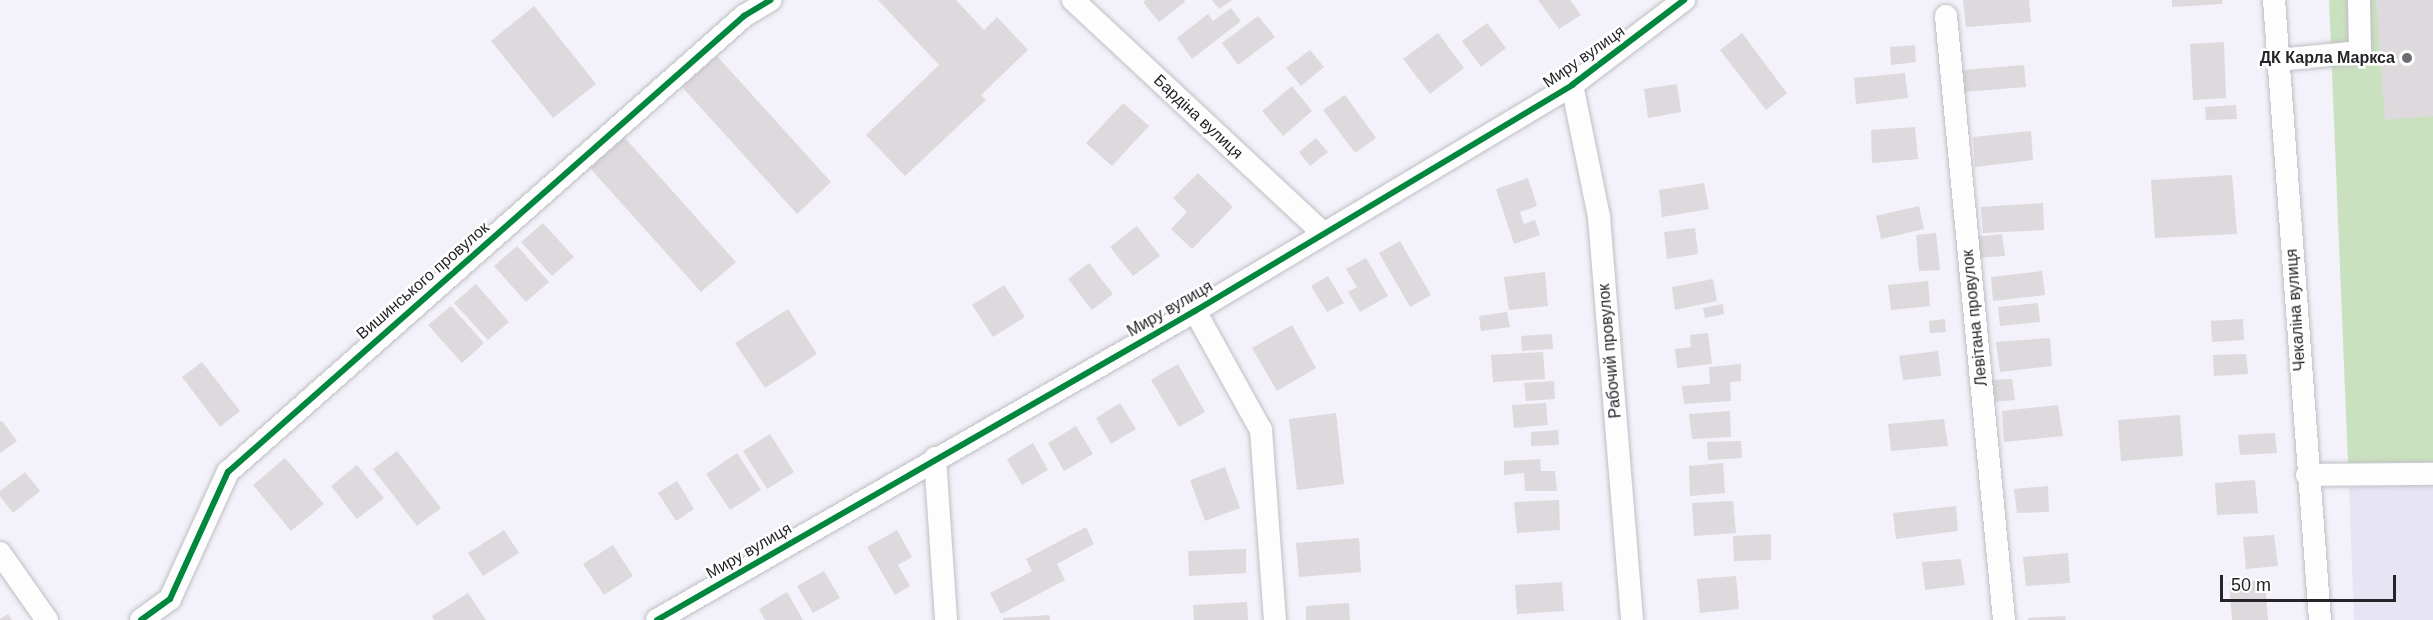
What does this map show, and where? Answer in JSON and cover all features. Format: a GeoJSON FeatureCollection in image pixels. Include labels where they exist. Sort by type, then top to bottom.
{"type":"FeatureCollection","features":[{"type":"Feature","properties":{"kind":"street","name":"Вишинського провулок"},"geometry":{"type":"LineString","coordinates":[[141,620],[170,599],[228,472],[744,16],[771,0]]}},
{"type":"Feature","properties":{"kind":"street","name":"Бардіна вулиця"},"geometry":{"type":"LineString","coordinates":[[1074,0],[1323,233]]}},
{"type":"Feature","properties":{"kind":"street","name":"Миру вулиця"},"geometry":{"type":"LineString","coordinates":[[657,620],[935,458],[1195,311],[1572,85],[1684,0]]}},
{"type":"Feature","properties":{"kind":"street","name":"Чекаліна вулиця"},"geometry":{"type":"LineString","coordinates":[[2274,0],[2307,475],[2320,620]]}},
{"type":"Feature","properties":{"kind":"street"},"geometry":{"type":"LineString","coordinates":[[2278,60],[2360,52],[2359,0]]}},
{"type":"Feature","properties":{"kind":"street","name":"Левітана провулок"},"geometry":{"type":"LineString","coordinates":[[1946,16],[2004,620]]}},
{"type":"Feature","properties":{"kind":"street","name":"Рабочий провулок"},"geometry":{"type":"LineString","coordinates":[[1572,85],[1599,217],[1632,620]]}},
{"type":"Feature","properties":{"kind":"street"},"geometry":{"type":"LineString","coordinates":[[1195,311],[1261,430],[1275,620]]}},
{"type":"Feature","properties":{"kind":"street"},"geometry":{"type":"LineString","coordinates":[[935,458],[946,620]]}},
{"type":"Feature","properties":{"kind":"street"},"geometry":{"type":"LineString","coordinates":[[2307,475],[2433,474]]}},
{"type":"Feature","properties":{"kind":"street"},"geometry":{"type":"LineString","coordinates":[[0,553],[47,620]]}},
{"type":"Feature","properties":{"kind":"shaded area"},"geometry":{"type":"Polygon","coordinates":[[[2433,485],[2433,620],[2354,620],[2349,487],[2433,485]]]}},
{"type":"Feature","properties":{"kind":"green space"},"geometry":{"type":"Polygon","coordinates":[[[2329,0],[2433,0],[2433,462],[2348,463],[2329,0]]]}},
{"type":"Feature","properties":{"kind":"building"},"geometry":{"type":"Polygon","coordinates":[[[878,0],[956,0],[984,30],[997,17],[1028,50],[981,95],[986,100],[905,176],[866,135],[939,65],[878,0]]]}},
{"type":"Feature","properties":{"kind":"building"},"geometry":{"type":"Polygon","coordinates":[[[1146,0],[1184,0],[1185,2],[1159,22],[1143,2],[1146,0]]]}},
{"type":"Feature","properties":{"kind":"building"},"geometry":{"type":"Polygon","coordinates":[[[1212,0],[1232,0],[1219,9],[1212,0]]]}},
{"type":"Feature","properties":{"kind":"building"},"geometry":{"type":"Polygon","coordinates":[[[1538,0],[1570,0],[1581,15],[1559,29],[1538,0]]]}},
{"type":"Feature","properties":{"kind":"building"},"geometry":{"type":"Polygon","coordinates":[[[1963,0],[2029,0],[2031,22],[1966,27],[1963,0]]]}},
{"type":"Feature","properties":{"kind":"building"},"geometry":{"type":"Polygon","coordinates":[[[2172,0],[2222,0],[2222,4],[2172,7],[2172,0]]]}},
{"type":"Feature","properties":{"kind":"building","name":"ДК Карла Маркса"},"geometry":{"type":"Polygon","coordinates":[[[2376,0],[2433,0],[2433,116],[2385,120],[2376,0]]]}},
{"type":"Feature","properties":{"kind":"building"},"geometry":{"type":"Polygon","coordinates":[[[534,6],[596,84],[553,118],[491,41],[534,6]]]}},
{"type":"Feature","properties":{"kind":"building"},"geometry":{"type":"Polygon","coordinates":[[[1231,8],[1241,21],[1192,59],[1177,38],[1208,14],[1213,21],[1231,8]]]}},
{"type":"Feature","properties":{"kind":"building"},"geometry":{"type":"Polygon","coordinates":[[[1258,16],[1275,37],[1238,65],[1222,43],[1258,16]]]}},
{"type":"Feature","properties":{"kind":"building"},"geometry":{"type":"Polygon","coordinates":[[[1487,23],[1506,48],[1481,67],[1462,41],[1487,23]]]}},
{"type":"Feature","properties":{"kind":"building"},"geometry":{"type":"Polygon","coordinates":[[[1438,33],[1464,68],[1430,94],[1403,59],[1438,33]]]}},
{"type":"Feature","properties":{"kind":"building"},"geometry":{"type":"Polygon","coordinates":[[[1742,33],[1787,93],[1766,110],[1720,50],[1742,33]]]}},
{"type":"Feature","properties":{"kind":"building"},"geometry":{"type":"Polygon","coordinates":[[[2224,42],[2226,98],[2193,100],[2190,44],[2224,42]]]}},
{"type":"Feature","properties":{"kind":"building"},"geometry":{"type":"Polygon","coordinates":[[[1915,45],[1916,62],[1891,65],[1890,47],[1915,45]]]}},
{"type":"Feature","properties":{"kind":"building"},"geometry":{"type":"Polygon","coordinates":[[[1310,50],[1324,67],[1301,86],[1286,68],[1310,50]]]}},
{"type":"Feature","properties":{"kind":"building"},"geometry":{"type":"Polygon","coordinates":[[[717,56],[831,182],[797,214],[682,87],[717,56]]]}},
{"type":"Feature","properties":{"kind":"building"},"geometry":{"type":"Polygon","coordinates":[[[2024,65],[2026,87],[1963,92],[1962,70],[2024,65]]]}},
{"type":"Feature","properties":{"kind":"building"},"geometry":{"type":"Polygon","coordinates":[[[1905,73],[1908,98],[1856,104],[1854,78],[1905,73]]]}},
{"type":"Feature","properties":{"kind":"building"},"geometry":{"type":"Polygon","coordinates":[[[1677,84],[1681,112],[1648,118],[1644,89],[1677,84]]]}},
{"type":"Feature","properties":{"kind":"building"},"geometry":{"type":"Polygon","coordinates":[[[1292,86],[1312,111],[1283,136],[1262,111],[1292,86]]]}},
{"type":"Feature","properties":{"kind":"building"},"geometry":{"type":"Polygon","coordinates":[[[1345,95],[1376,138],[1355,153],[1323,110],[1345,95]]]}},
{"type":"Feature","properties":{"kind":"building"},"geometry":{"type":"Polygon","coordinates":[[[1123,103],[1149,126],[1112,166],[1086,143],[1123,103]]]}},
{"type":"Feature","properties":{"kind":"building"},"geometry":{"type":"Polygon","coordinates":[[[2236,105],[2237,119],[2206,120],[2205,107],[2236,105]]]}},
{"type":"Feature","properties":{"kind":"building"},"geometry":{"type":"Polygon","coordinates":[[[1915,127],[1918,159],[1872,163],[1871,130],[1915,127]]]}},
{"type":"Feature","properties":{"kind":"building"},"geometry":{"type":"Polygon","coordinates":[[[2031,131],[2033,160],[1975,167],[1973,137],[2031,131]]]}},
{"type":"Feature","properties":{"kind":"building"},"geometry":{"type":"Polygon","coordinates":[[[624,137],[736,262],[701,292],[590,168],[624,137]]]}},
{"type":"Feature","properties":{"kind":"building"},"geometry":{"type":"Polygon","coordinates":[[[1316,138],[1328,152],[1310,166],[1299,152],[1316,138]]]}},
{"type":"Feature","properties":{"kind":"building"},"geometry":{"type":"Polygon","coordinates":[[[1198,173],[1233,207],[1192,249],[1171,229],[1187,212],[1173,198],[1198,173]]]}},
{"type":"Feature","properties":{"kind":"building"},"geometry":{"type":"Polygon","coordinates":[[[2232,175],[2237,234],[2155,238],[2151,180],[2232,175]]]}},
{"type":"Feature","properties":{"kind":"building"},"geometry":{"type":"Polygon","coordinates":[[[1528,178],[1537,206],[1520,212],[1524,224],[1535,220],[1540,235],[1514,244],[1496,189],[1528,178]]]}},
{"type":"Feature","properties":{"kind":"building"},"geometry":{"type":"Polygon","coordinates":[[[1704,183],[1709,209],[1662,217],[1659,190],[1704,183]]]}},
{"type":"Feature","properties":{"kind":"building"},"geometry":{"type":"Polygon","coordinates":[[[2043,203],[2044,230],[1983,233],[1981,207],[2043,203]]]}},
{"type":"Feature","properties":{"kind":"building"},"geometry":{"type":"Polygon","coordinates":[[[1919,206],[1924,229],[1881,239],[1876,216],[1919,206]]]}},
{"type":"Feature","properties":{"kind":"building"},"geometry":{"type":"Polygon","coordinates":[[[543,223],[574,257],[552,276],[521,242],[543,223]]]}},
{"type":"Feature","properties":{"kind":"building"},"geometry":{"type":"Polygon","coordinates":[[[1137,226],[1160,256],[1133,276],[1110,247],[1137,226]]]}},
{"type":"Feature","properties":{"kind":"building"},"geometry":{"type":"Polygon","coordinates":[[[1695,228],[1698,254],[1667,259],[1664,232],[1695,228]]]}},
{"type":"Feature","properties":{"kind":"building"},"geometry":{"type":"Polygon","coordinates":[[[1936,233],[1940,270],[1919,271],[1916,235],[1936,233]]]}},
{"type":"Feature","properties":{"kind":"building"},"geometry":{"type":"Polygon","coordinates":[[[2002,234],[2005,256],[1976,258],[1974,237],[2002,234]]]}},
{"type":"Feature","properties":{"kind":"building"},"geometry":{"type":"Polygon","coordinates":[[[1400,241],[1431,295],[1410,307],[1379,253],[1400,241]]]}},
{"type":"Feature","properties":{"kind":"building"},"geometry":{"type":"Polygon","coordinates":[[[517,246],[549,282],[526,302],[494,266],[517,246]]]}},
{"type":"Feature","properties":{"kind":"building"},"geometry":{"type":"Polygon","coordinates":[[[1366,258],[1388,296],[1360,312],[1348,292],[1357,287],[1346,269],[1366,258]]]}},
{"type":"Feature","properties":{"kind":"building"},"geometry":{"type":"Polygon","coordinates":[[[1089,263],[1113,294],[1092,310],[1068,279],[1089,263]]]}},
{"type":"Feature","properties":{"kind":"building"},"geometry":{"type":"Polygon","coordinates":[[[2042,271],[2045,295],[1993,301],[1991,277],[2042,271]]]}},
{"type":"Feature","properties":{"kind":"building"},"geometry":{"type":"Polygon","coordinates":[[[1545,272],[1548,306],[1509,310],[1504,277],[1545,272]]]}},
{"type":"Feature","properties":{"kind":"building"},"geometry":{"type":"Polygon","coordinates":[[[1328,276],[1344,303],[1327,312],[1311,286],[1328,276]]]}},
{"type":"Feature","properties":{"kind":"building"},"geometry":{"type":"Polygon","coordinates":[[[1713,279],[1717,301],[1675,310],[1672,287],[1713,279]]]}},
{"type":"Feature","properties":{"kind":"building"},"geometry":{"type":"Polygon","coordinates":[[[1928,281],[1930,306],[1891,310],[1888,285],[1928,281]]]}},
{"type":"Feature","properties":{"kind":"building"},"geometry":{"type":"Polygon","coordinates":[[[476,284],[509,322],[488,340],[454,303],[476,284]]]}},
{"type":"Feature","properties":{"kind":"building"},"geometry":{"type":"Polygon","coordinates":[[[1004,285],[1025,317],[993,337],[972,305],[1004,285]]]}},
{"type":"Feature","properties":{"kind":"building"},"geometry":{"type":"Polygon","coordinates":[[[2038,303],[2040,322],[2000,326],[1998,307],[2038,303]]]}},
{"type":"Feature","properties":{"kind":"building"},"geometry":{"type":"Polygon","coordinates":[[[1723,304],[1724,314],[1705,318],[1703,308],[1723,304]]]}},
{"type":"Feature","properties":{"kind":"building"},"geometry":{"type":"Polygon","coordinates":[[[451,306],[484,343],[462,363],[428,325],[451,306]]]}},
{"type":"Feature","properties":{"kind":"building"},"geometry":{"type":"Polygon","coordinates":[[[788,309],[817,354],[765,388],[735,343],[788,309]]]}},
{"type":"Feature","properties":{"kind":"building"},"geometry":{"type":"Polygon","coordinates":[[[1507,312],[1510,327],[1481,331],[1479,316],[1507,312]]]}},
{"type":"Feature","properties":{"kind":"building"},"geometry":{"type":"Polygon","coordinates":[[[1945,319],[1946,332],[1930,333],[1929,321],[1945,319]]]}},
{"type":"Feature","properties":{"kind":"building"},"geometry":{"type":"Polygon","coordinates":[[[2243,319],[2244,340],[2212,342],[2211,321],[2243,319]]]}},
{"type":"Feature","properties":{"kind":"building"},"geometry":{"type":"Polygon","coordinates":[[[1292,325],[1316,368],[1277,391],[1252,348],[1292,325]]]}},
{"type":"Feature","properties":{"kind":"building"},"geometry":{"type":"Polygon","coordinates":[[[1708,333],[1712,364],[1677,368],[1675,349],[1691,347],[1690,335],[1708,333]]]}},
{"type":"Feature","properties":{"kind":"building"},"geometry":{"type":"Polygon","coordinates":[[[1552,334],[1553,349],[1522,351],[1521,336],[1552,334]]]}},
{"type":"Feature","properties":{"kind":"building"},"geometry":{"type":"Polygon","coordinates":[[[2050,338],[2052,366],[2000,372],[1996,342],[2050,338]]]}},
{"type":"Feature","properties":{"kind":"building"},"geometry":{"type":"Polygon","coordinates":[[[1938,351],[1941,376],[1903,380],[1899,356],[1938,351]]]}},
{"type":"Feature","properties":{"kind":"building"},"geometry":{"type":"Polygon","coordinates":[[[1543,352],[1545,379],[1493,382],[1491,355],[1543,352]]]}},
{"type":"Feature","properties":{"kind":"building"},"geometry":{"type":"Polygon","coordinates":[[[2246,354],[2248,374],[2214,376],[2213,355],[2246,354]]]}},
{"type":"Feature","properties":{"kind":"building"},"geometry":{"type":"Polygon","coordinates":[[[202,362],[240,411],[220,427],[182,377],[202,362]]]}},
{"type":"Feature","properties":{"kind":"building"},"geometry":{"type":"Polygon","coordinates":[[[1178,364],[1205,412],[1179,427],[1151,380],[1178,364]]]}},
{"type":"Feature","properties":{"kind":"building"},"geometry":{"type":"Polygon","coordinates":[[[1741,364],[1741,381],[1730,382],[1731,401],[1684,404],[1682,386],[1710,384],[1709,367],[1741,364]]]}},
{"type":"Feature","properties":{"kind":"building"},"geometry":{"type":"Polygon","coordinates":[[[2012,379],[2015,400],[1991,402],[1989,380],[2012,379]]]}},
{"type":"Feature","properties":{"kind":"building"},"geometry":{"type":"Polygon","coordinates":[[[1554,381],[1555,399],[1526,401],[1524,383],[1554,381]]]}},
{"type":"Feature","properties":{"kind":"building"},"geometry":{"type":"Polygon","coordinates":[[[1120,403],[1136,429],[1111,444],[1096,418],[1120,403]]]}},
{"type":"Feature","properties":{"kind":"building"},"geometry":{"type":"Polygon","coordinates":[[[1546,403],[1548,425],[1514,428],[1512,405],[1546,403]]]}},
{"type":"Feature","properties":{"kind":"building"},"geometry":{"type":"Polygon","coordinates":[[[2058,405],[2063,436],[2004,442],[2002,411],[2058,405]]]}},
{"type":"Feature","properties":{"kind":"building"},"geometry":{"type":"Polygon","coordinates":[[[1730,411],[1731,437],[1692,439],[1689,414],[1730,411]]]}},
{"type":"Feature","properties":{"kind":"building"},"geometry":{"type":"Polygon","coordinates":[[[1336,413],[1344,484],[1297,490],[1289,419],[1336,413]]]}},
{"type":"Feature","properties":{"kind":"building"},"geometry":{"type":"Polygon","coordinates":[[[2180,415],[2183,456],[2121,461],[2118,420],[2180,415]]]}},
{"type":"Feature","properties":{"kind":"building"},"geometry":{"type":"Polygon","coordinates":[[[1944,419],[1948,446],[1891,451],[1888,424],[1944,419]]]}},
{"type":"Feature","properties":{"kind":"building"},"geometry":{"type":"Polygon","coordinates":[[[2,421],[17,441],[0,453],[0,422],[2,421]]]}},
{"type":"Feature","properties":{"kind":"building"},"geometry":{"type":"Polygon","coordinates":[[[1076,426],[1093,454],[1064,471],[1048,443],[1076,426]]]}},
{"type":"Feature","properties":{"kind":"building"},"geometry":{"type":"Polygon","coordinates":[[[1558,430],[1559,445],[1531,446],[1531,432],[1558,430]]]}},
{"type":"Feature","properties":{"kind":"building"},"geometry":{"type":"Polygon","coordinates":[[[2275,433],[2277,453],[2240,455],[2238,435],[2275,433]]]}},
{"type":"Feature","properties":{"kind":"building"},"geometry":{"type":"Polygon","coordinates":[[[770,434],[794,472],[767,489],[743,451],[770,434]]]}},
{"type":"Feature","properties":{"kind":"building"},"geometry":{"type":"Polygon","coordinates":[[[1741,441],[1742,458],[1708,460],[1707,442],[1741,441]]]}},
{"type":"Feature","properties":{"kind":"building"},"geometry":{"type":"Polygon","coordinates":[[[1033,443],[1048,470],[1022,485],[1007,459],[1033,443]]]}},
{"type":"Feature","properties":{"kind":"building"},"geometry":{"type":"Polygon","coordinates":[[[397,451],[441,508],[417,526],[373,469],[397,451]]]}},
{"type":"Feature","properties":{"kind":"building"},"geometry":{"type":"Polygon","coordinates":[[[737,453],[761,490],[730,510],[706,474],[737,453]]]}},
{"type":"Feature","properties":{"kind":"building"},"geometry":{"type":"Polygon","coordinates":[[[285,458],[324,504],[291,531],[253,485],[285,458]]]}},
{"type":"Feature","properties":{"kind":"building"},"geometry":{"type":"Polygon","coordinates":[[[1540,459],[1541,471],[1555,471],[1557,491],[1525,491],[1524,473],[1504,475],[1504,461],[1540,459]]]}},
{"type":"Feature","properties":{"kind":"building"},"geometry":{"type":"Polygon","coordinates":[[[1723,463],[1725,493],[1690,496],[1689,466],[1723,463]]]}},
{"type":"Feature","properties":{"kind":"building"},"geometry":{"type":"Polygon","coordinates":[[[357,465],[384,498],[357,519],[331,486],[357,465]]]}},
{"type":"Feature","properties":{"kind":"building"},"geometry":{"type":"Polygon","coordinates":[[[1225,467],[1240,508],[1205,521],[1190,480],[1225,467]]]}},
{"type":"Feature","properties":{"kind":"building"},"geometry":{"type":"Polygon","coordinates":[[[25,472],[40,491],[13,513],[0,496],[0,491],[25,472]]]}},
{"type":"Feature","properties":{"kind":"building"},"geometry":{"type":"Polygon","coordinates":[[[2255,480],[2258,513],[2217,515],[2215,483],[2255,480]]]}},
{"type":"Feature","properties":{"kind":"building"},"geometry":{"type":"Polygon","coordinates":[[[677,481],[694,509],[676,521],[658,493],[677,481]]]}},
{"type":"Feature","properties":{"kind":"building"},"geometry":{"type":"Polygon","coordinates":[[[2048,486],[2049,512],[2017,513],[2014,489],[2048,486]]]}},
{"type":"Feature","properties":{"kind":"building"},"geometry":{"type":"Polygon","coordinates":[[[1559,500],[1560,530],[1517,533],[1514,502],[1559,500]]]}},
{"type":"Feature","properties":{"kind":"building"},"geometry":{"type":"Polygon","coordinates":[[[1733,501],[1736,533],[1694,536],[1692,503],[1733,501]]]}},
{"type":"Feature","properties":{"kind":"building"},"geometry":{"type":"Polygon","coordinates":[[[1956,506],[1958,531],[1896,539],[1893,513],[1956,506]]]}},
{"type":"Feature","properties":{"kind":"building"},"geometry":{"type":"Polygon","coordinates":[[[1086,527],[1094,544],[1057,564],[1065,580],[1001,614],[990,593],[1032,571],[1026,559],[1086,527]]]}},
{"type":"Feature","properties":{"kind":"building"},"geometry":{"type":"Polygon","coordinates":[[[504,530],[519,553],[483,576],[468,553],[504,530]]]}},
{"type":"Feature","properties":{"kind":"building"},"geometry":{"type":"Polygon","coordinates":[[[897,530],[912,557],[898,565],[910,586],[895,595],[867,547],[897,530]]]}},
{"type":"Feature","properties":{"kind":"building"},"geometry":{"type":"Polygon","coordinates":[[[1771,534],[1771,560],[1734,561],[1733,536],[1771,534]]]}},
{"type":"Feature","properties":{"kind":"building"},"geometry":{"type":"Polygon","coordinates":[[[2274,535],[2278,566],[2246,569],[2243,537],[2274,535]]]}},
{"type":"Feature","properties":{"kind":"building"},"geometry":{"type":"Polygon","coordinates":[[[1359,538],[1361,572],[1299,577],[1296,543],[1359,538]]]}},
{"type":"Feature","properties":{"kind":"building"},"geometry":{"type":"Polygon","coordinates":[[[613,545],[633,576],[604,595],[583,564],[613,545]]]}},
{"type":"Feature","properties":{"kind":"building"},"geometry":{"type":"Polygon","coordinates":[[[1246,549],[1246,573],[1189,576],[1188,551],[1246,549]]]}},
{"type":"Feature","properties":{"kind":"building"},"geometry":{"type":"Polygon","coordinates":[[[2068,553],[2070,583],[2026,586],[2023,557],[2068,553]]]}},
{"type":"Feature","properties":{"kind":"building"},"geometry":{"type":"Polygon","coordinates":[[[1961,559],[1965,585],[1925,590],[1922,562],[1961,559]]]}},
{"type":"Feature","properties":{"kind":"building"},"geometry":{"type":"Polygon","coordinates":[[[824,571],[840,598],[813,613],[797,586],[824,571]]]}},
{"type":"Feature","properties":{"kind":"building"},"geometry":{"type":"Polygon","coordinates":[[[1736,576],[1739,609],[1700,613],[1697,579],[1736,576]]]}},
{"type":"Feature","properties":{"kind":"building"},"geometry":{"type":"Polygon","coordinates":[[[2265,580],[2268,620],[2232,620],[2229,582],[2265,580]]]}},
{"type":"Feature","properties":{"kind":"building"},"geometry":{"type":"Polygon","coordinates":[[[1562,582],[1564,611],[1517,614],[1515,585],[1562,582]]]}},
{"type":"Feature","properties":{"kind":"building"},"geometry":{"type":"Polygon","coordinates":[[[787,592],[803,620],[765,620],[759,609],[787,592]]]}},
{"type":"Feature","properties":{"kind":"building"},"geometry":{"type":"Polygon","coordinates":[[[468,593],[486,620],[434,620],[432,616],[468,593]]]}},
{"type":"Feature","properties":{"kind":"building"},"geometry":{"type":"Polygon","coordinates":[[[1247,602],[1248,620],[1194,620],[1193,605],[1247,602]]]}},
{"type":"Feature","properties":{"kind":"building"},"geometry":{"type":"Polygon","coordinates":[[[1349,603],[1350,620],[1306,620],[1306,606],[1349,603]]]}},
{"type":"Feature","properties":{"kind":"building"},"geometry":{"type":"Polygon","coordinates":[[[8,614],[12,620],[0,620],[0,619],[8,614]]]}},
{"type":"Feature","properties":{"kind":"building"},"geometry":{"type":"Polygon","coordinates":[[[1049,615],[1050,620],[1003,620],[1003,618],[1049,615]]]}},
{"type":"Feature","properties":{"kind":"building"},"geometry":{"type":"Polygon","coordinates":[[[2065,616],[2066,620],[2028,620],[2028,618],[2065,616]]]}},
{"type":"Feature","properties":{"kind":"cycle path"},"geometry":{"type":"LineString","coordinates":[[141,620],[170,599],[228,472],[744,16],[771,0]]}},
{"type":"Feature","properties":{"kind":"cycle path"},"geometry":{"type":"LineString","coordinates":[[657,620],[1195,311],[1572,85],[1684,0]]}},
{"type":"Feature","properties":{"kind":"place","name":"ДК Карла Маркса"},"geometry":{"type":"Point","coordinates":[2407,58]}}]}
